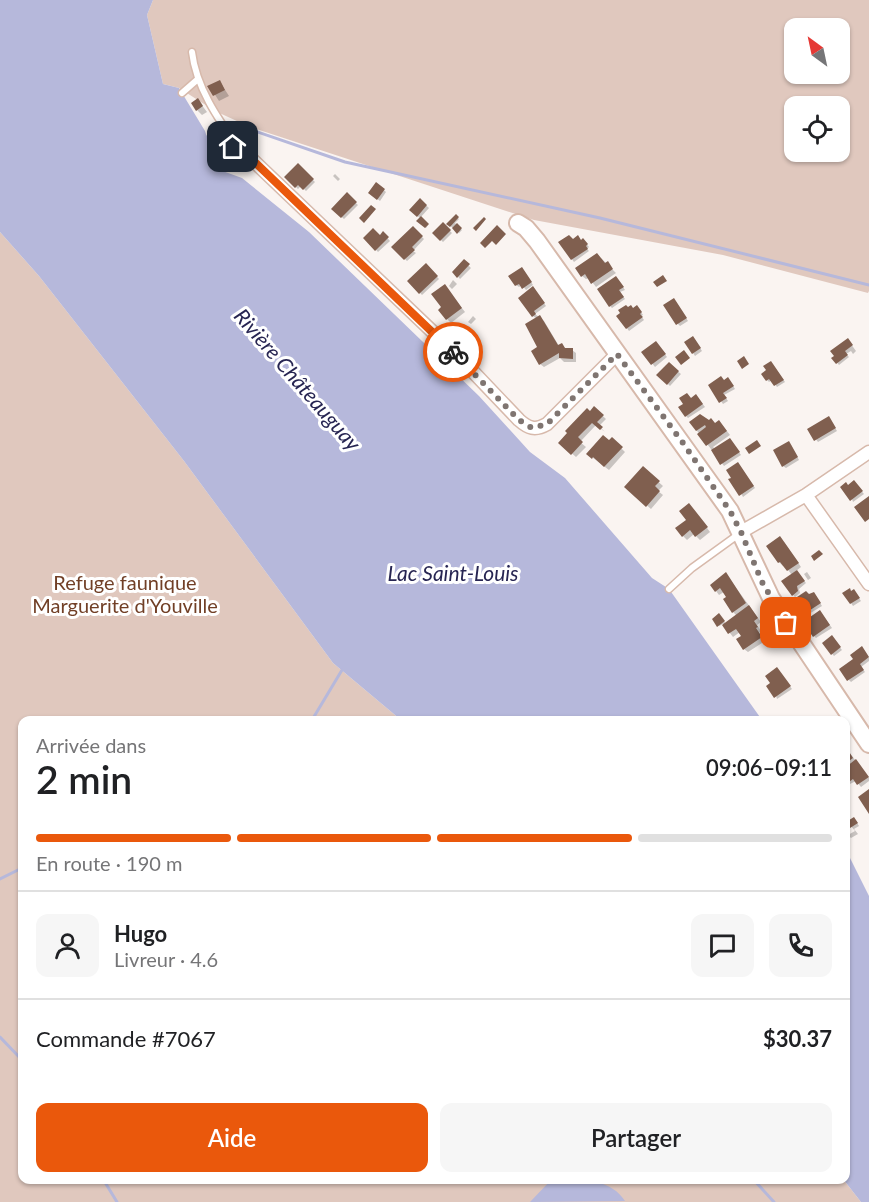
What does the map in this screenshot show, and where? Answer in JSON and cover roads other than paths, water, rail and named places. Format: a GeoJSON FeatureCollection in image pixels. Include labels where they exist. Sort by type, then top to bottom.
{"type":"FeatureCollection","features":[{"type":"Feature","properties":{"kind":"street"},"geometry":{"type":"LineString","coordinates":[[234,147],[416,316],[529,428],[547,424],[617,354]]}},
{"type":"Feature","properties":{"kind":"street"},"geometry":{"type":"LineString","coordinates":[[518,223],[532,234],[730,511],[762,582],[778,610],[869,744]]}},
{"type":"Feature","properties":{"kind":"street"},"geometry":{"type":"LineString","coordinates":[[741,532],[806,495],[869,452]]}},
{"type":"Feature","properties":{"kind":"street"},"geometry":{"type":"LineString","coordinates":[[806,495],[869,584]]}},
{"type":"Feature","properties":{"kind":"lane"},"geometry":{"type":"LineString","coordinates":[[192,52],[198,79],[234,147]]}},
{"type":"Feature","properties":{"kind":"lane"},"geometry":{"type":"LineString","coordinates":[[182,93],[198,79]]}},
{"type":"Feature","properties":{"kind":"lane"},"geometry":{"type":"LineString","coordinates":[[669,589],[686,573],[741,532]]}},
{"type":"Feature","properties":{"kind":"water","name":"Lac Saint-Louis"},"geometry":{"type":"Polygon","coordinates":[[[0,0],[153,0],[147,15],[163,84],[179,88],[205,131],[217,169],[242,178],[309,232],[479,396],[530,452],[565,478],[652,578],[669,589],[759,716],[396,716],[333,663],[184,461],[39,276],[0,232],[0,0]]]}},
{"type":"Feature","properties":{"kind":"water"},"geometry":{"type":"Polygon","coordinates":[[[850,858],[869,896],[869,1202],[861,1202],[847,1184],[850,1184],[850,858]]]}},
{"type":"Feature","properties":{"kind":"water"},"geometry":{"type":"Polygon","coordinates":[[[547,1184],[604,1184],[619,1193],[625,1201],[530,1202],[547,1184]]]}},
{"type":"Feature","properties":{"kind":"waterway"},"geometry":{"type":"LineString","coordinates":[[231,128],[243,127],[345,162],[600,218],[869,285]]}},
{"type":"Feature","properties":{"kind":"waterway"},"geometry":{"type":"LineString","coordinates":[[205,138],[214,133]]}},
{"type":"Feature","properties":{"kind":"waterway"},"geometry":{"type":"LineString","coordinates":[[314,716],[342,670]]}},
{"type":"Feature","properties":{"kind":"waterway"},"geometry":{"type":"LineString","coordinates":[[0,879],[18,870]]}},
{"type":"Feature","properties":{"kind":"waterway"},"geometry":{"type":"LineString","coordinates":[[0,1037],[18,1056]]}},
{"type":"Feature","properties":{"kind":"waterway"},"geometry":{"type":"LineString","coordinates":[[106,1184],[117,1202]]}},
{"type":"Feature","properties":{"kind":"waterway"},"geometry":{"type":"LineString","coordinates":[[758,1184],[774,1202]]}},
{"type":"Feature","properties":{"kind":"water label","name":"Rivière Châteauguay"},"geometry":{"type":"Point","coordinates":[297,380]}},
{"type":"Feature","properties":{"kind":"park label","name":"Refuge faunique Marguerite d'Youville"},"geometry":{"type":"Point","coordinates":[125,594]}}]}
